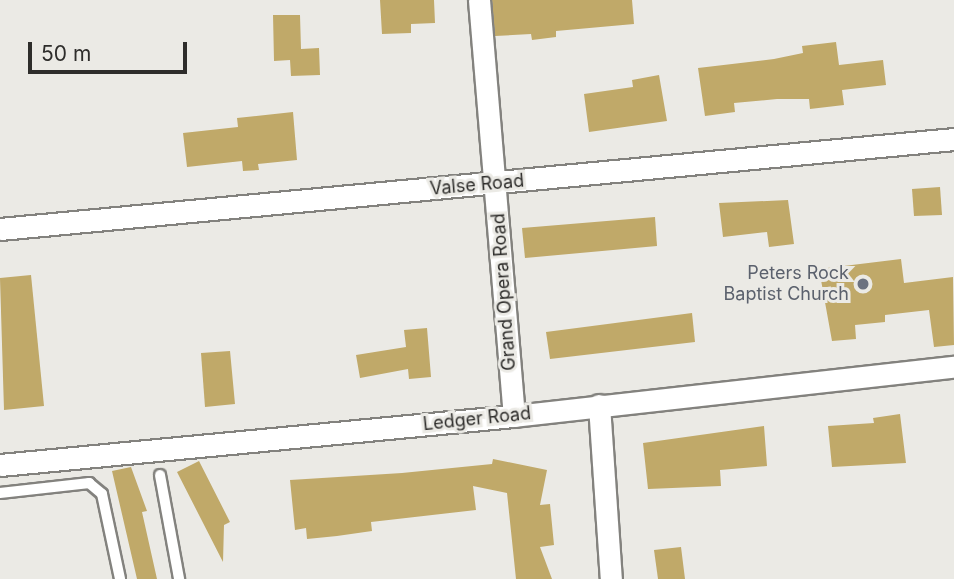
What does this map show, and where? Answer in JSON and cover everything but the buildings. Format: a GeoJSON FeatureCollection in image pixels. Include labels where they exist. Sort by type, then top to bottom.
{"type":"FeatureCollection","features":[{"type":"Feature","properties":{"kind":"street","name":"Grand Opera Road"},"geometry":{"type":"LineString","coordinates":[[479,0],[514,416]]}},
{"type":"Feature","properties":{"kind":"street","name":"Valse Road"},"geometry":{"type":"LineString","coordinates":[[0,229],[954,139]]}},
{"type":"Feature","properties":{"kind":"street","name":"Ledger Road"},"geometry":{"type":"LineString","coordinates":[[0,465],[514,416],[954,367]]}},
{"type":"Feature","properties":{"kind":"street"},"geometry":{"type":"LineString","coordinates":[[599,405],[611,579]]}},
{"type":"Feature","properties":{"kind":"lane"},"geometry":{"type":"LineString","coordinates":[[160,475],[178,579]]}},
{"type":"Feature","properties":{"kind":"lane"},"geometry":{"type":"LineString","coordinates":[[0,493],[89,484],[102,494],[120,579]]}},
{"type":"Feature","properties":{"kind":"place","name":"Peters Rock Baptist Church"},"geometry":{"type":"Point","coordinates":[863,284]}}]}
